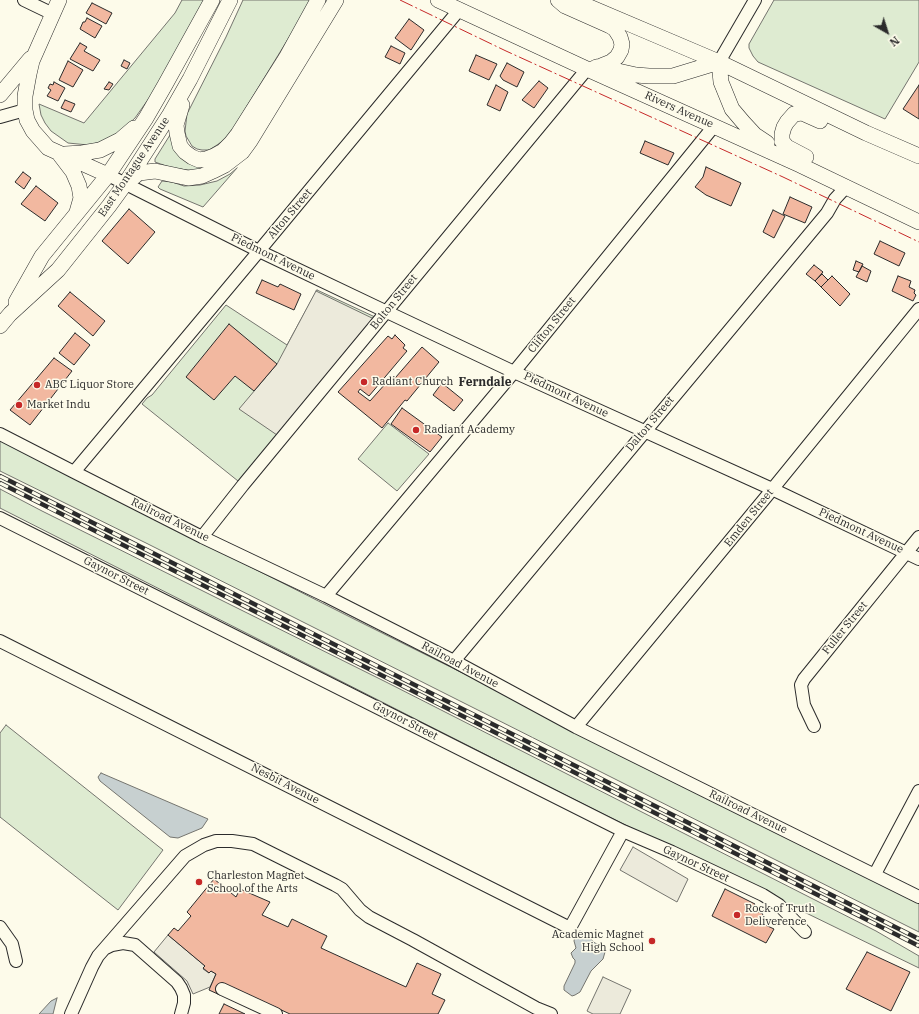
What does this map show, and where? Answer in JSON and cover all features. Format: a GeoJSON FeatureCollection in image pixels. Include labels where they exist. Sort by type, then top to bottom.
{"type":"FeatureCollection","features":[{"type":"Feature","properties":{"kind":"main road"},"geometry":{"type":"LineString","coordinates":[[59,0],[28,74],[25,96],[27,120],[33,131],[48,148],[108,176]]}},
{"type":"Feature","properties":{"kind":"main road","name":"East Montague Avenue"},"geometry":{"type":"LineString","coordinates":[[10,314],[42,256],[108,176],[146,118],[212,0]]}},
{"type":"Feature","properties":{"kind":"main road","name":"East Montague Avenue"},"geometry":{"type":"LineString","coordinates":[[0,326],[10,314],[58,270],[125,184],[170,114],[190,79],[230,0]]}},
{"type":"Feature","properties":{"kind":"main road"},"geometry":{"type":"LineString","coordinates":[[190,79],[176,125],[176,133],[180,146],[185,152],[199,160],[206,159],[223,151],[238,134],[286,58],[318,0]]}},
{"type":"Feature","properties":{"kind":"main road"},"geometry":{"type":"LineString","coordinates":[[125,184],[139,172],[155,171],[188,178],[202,176],[225,165],[242,152],[336,0]]}},
{"type":"Feature","properties":{"kind":"main road","name":"Rivers Avenue"},"geometry":{"type":"LineString","coordinates":[[438,0],[457,5],[587,69],[800,165],[919,222]]}},
{"type":"Feature","properties":{"kind":"main road"},"geometry":{"type":"LineString","coordinates":[[558,0],[564,6],[610,26],[615,29],[620,37],[622,44],[621,50],[617,57],[611,62],[601,66],[587,69]]}},
{"type":"Feature","properties":{"kind":"main road"},"geometry":{"type":"LineString","coordinates":[[573,0],[719,62],[866,133],[919,156]]}},
{"type":"Feature","properties":{"kind":"main road"},"geometry":{"type":"LineString","coordinates":[[0,95],[37,50]]}},
{"type":"Feature","properties":{"kind":"main road"},"geometry":{"type":"LineString","coordinates":[[587,69],[618,71],[649,76],[672,76],[719,62]]}},
{"type":"Feature","properties":{"kind":"main road"},"geometry":{"type":"LineString","coordinates":[[719,62],[721,82],[732,109],[755,135],[800,165]]}},
{"type":"Feature","properties":{"kind":"main road"},"geometry":{"type":"LineString","coordinates":[[846,187],[828,168],[787,147],[782,141],[784,127],[794,114],[802,113],[851,134],[866,133]]}},
{"type":"Feature","properties":{"kind":"main road"},"geometry":{"type":"LineString","coordinates":[[60,154],[100,150],[120,140],[146,118]]}},
{"type":"Feature","properties":{"kind":"main road"},"geometry":{"type":"LineString","coordinates":[[60,154],[73,172],[79,186],[81,198],[76,215]]}},
{"type":"Feature","properties":{"kind":"street"},"geometry":{"type":"LineString","coordinates":[[24,0],[53,14]]}},
{"type":"Feature","properties":{"kind":"street"},"geometry":{"type":"LineString","coordinates":[[719,62],[755,0]]}},
{"type":"Feature","properties":{"kind":"street","name":"Alton Street"},"geometry":{"type":"LineString","coordinates":[[74,472],[259,251],[457,5]]}},
{"type":"Feature","properties":{"kind":"street","name":"Bolton Street"},"geometry":{"type":"LineString","coordinates":[[202,537],[243,485],[587,69]]}},
{"type":"Feature","properties":{"kind":"street"},"geometry":{"type":"LineString","coordinates":[[0,117],[25,110]]}},
{"type":"Feature","properties":{"kind":"street","name":"Clifton Street"},"geometry":{"type":"LineString","coordinates":[[326,596],[514,372],[714,126]]}},
{"type":"Feature","properties":{"kind":"street","name":"Piedmont Avenue"},"geometry":{"type":"LineString","coordinates":[[108,176],[259,251],[514,372],[772,489],[919,559]]}},
{"type":"Feature","properties":{"kind":"street","name":"Dalton Street"},"geometry":{"type":"LineString","coordinates":[[454,661],[827,213],[835,199],[846,187]]}},
{"type":"Feature","properties":{"kind":"street","name":"Emden Street"},"geometry":{"type":"LineString","coordinates":[[576,727],[919,309]]}},
{"type":"Feature","properties":{"kind":"street","name":"Railroad Avenue"},"geometry":{"type":"LineString","coordinates":[[0,434],[202,537],[326,596],[454,661],[576,727],[919,897]]}},
{"type":"Feature","properties":{"kind":"street","name":"Gaynor Street"},"geometry":{"type":"LineString","coordinates":[[0,518],[623,831],[672,852],[763,895],[779,905],[805,932]]}},
{"type":"Feature","properties":{"kind":"street","name":"Fuller Street"},"geometry":{"type":"LineString","coordinates":[[814,726],[804,705],[801,685],[804,679],[919,537]]}},
{"type":"Feature","properties":{"kind":"street","name":"Nesbit Avenue"},"geometry":{"type":"LineString","coordinates":[[0,641],[570,928],[623,831]]}},
{"type":"Feature","properties":{"kind":"street"},"geometry":{"type":"LineString","coordinates":[[875,874],[919,791]]}},
{"type":"Feature","properties":{"kind":"street"},"geometry":{"type":"LineString","coordinates":[[71,1014],[92,966],[98,956],[185,856],[204,845],[216,841],[232,841],[253,844],[335,885],[342,889],[360,910],[369,917],[536,1008],[551,1014]]}},
{"type":"Feature","properties":{"kind":"street"},"geometry":{"type":"LineString","coordinates":[[0,927],[12,944],[16,961]]}},
{"type":"Feature","properties":{"kind":"street"},"geometry":{"type":"LineString","coordinates":[[105,948],[123,943],[135,945],[177,982],[184,995],[184,1003],[181,1014]]}},
{"type":"Feature","properties":{"kind":"street"},"geometry":{"type":"LineString","coordinates":[[222,989],[276,1014]]}},
{"type":"Feature","properties":{"kind":"green space"},"geometry":{"type":"Polygon","coordinates":[[[182,0],[206,0],[152,94],[135,118],[120,132],[101,142],[88,145],[68,143],[51,131],[41,115],[39,104],[84,123],[175,13],[182,0]]]}},
{"type":"Feature","properties":{"kind":"green space"},"geometry":{"type":"Polygon","coordinates":[[[243,0],[312,0],[231,132],[224,140],[209,150],[197,149],[192,146],[186,136],[185,131],[187,114],[243,0]]]}},
{"type":"Feature","properties":{"kind":"green space"},"geometry":{"type":"Polygon","coordinates":[[[774,0],[919,0],[919,62],[885,119],[758,62],[749,48],[749,44],[774,0]]]}},
{"type":"Feature","properties":{"kind":"green space"},"geometry":{"type":"Polygon","coordinates":[[[170,135],[176,152],[227,157],[195,171],[172,168],[155,162],[155,159],[170,135]]]}},
{"type":"Feature","properties":{"kind":"green space"},"geometry":{"type":"Polygon","coordinates":[[[237,168],[203,207],[158,187],[162,181],[172,182],[184,186],[200,185],[217,181],[230,174],[237,168]]]}},
{"type":"Feature","properties":{"kind":"green space"},"geometry":{"type":"Polygon","coordinates":[[[317,290],[375,317],[243,485],[142,404],[152,395],[226,305],[287,345],[317,290]]]}},
{"type":"Feature","properties":{"kind":"green space"},"geometry":{"type":"Polygon","coordinates":[[[388,423],[429,454],[397,491],[358,459],[388,423]]]}},
{"type":"Feature","properties":{"kind":"green space"},"geometry":{"type":"Polygon","coordinates":[[[0,441],[919,903],[919,932],[0,471],[0,441]]]}},
{"type":"Feature","properties":{"kind":"green space"},"geometry":{"type":"Polygon","coordinates":[[[0,489],[388,683],[876,931],[919,956],[919,968],[603,814],[0,508],[0,489]]]}},
{"type":"Feature","properties":{"kind":"green space"},"geometry":{"type":"Polygon","coordinates":[[[6,725],[163,850],[118,910],[0,817],[0,733],[6,725]]]}},
{"type":"Feature","properties":{"kind":"shaded area"},"geometry":{"type":"Polygon","coordinates":[[[316,291],[374,319],[277,435],[239,409],[277,364],[316,291]]]}},
{"type":"Feature","properties":{"kind":"shaded area"},"geometry":{"type":"Polygon","coordinates":[[[101,773],[208,819],[202,828],[178,838],[170,837],[100,781],[98,777],[101,773]]]}},
{"type":"Feature","properties":{"kind":"shaded area"},"geometry":{"type":"Polygon","coordinates":[[[633,847],[688,879],[677,902],[620,870],[633,847]]]}},
{"type":"Feature","properties":{"kind":"shaded area"},"geometry":{"type":"Polygon","coordinates":[[[580,931],[601,946],[605,952],[603,959],[591,971],[580,992],[572,996],[564,990],[564,986],[575,963],[571,953],[576,948],[574,941],[575,936],[580,931]]]}},
{"type":"Feature","properties":{"kind":"shaded area"},"geometry":{"type":"Polygon","coordinates":[[[168,935],[205,966],[203,969],[209,973],[211,971],[216,974],[210,987],[193,994],[187,981],[154,952],[168,935]]]}},
{"type":"Feature","properties":{"kind":"shaded area"},"geometry":{"type":"Polygon","coordinates":[[[603,977],[631,990],[620,1014],[593,1014],[587,1011],[603,977]]]}},
{"type":"Feature","properties":{"kind":"shaded area"},"geometry":{"type":"Polygon","coordinates":[[[57,998],[53,1014],[39,1014],[51,1001],[57,998]]]}},
{"type":"Feature","properties":{"kind":"building"},"geometry":{"type":"Polygon","coordinates":[[[92,3],[112,13],[106,24],[86,13],[92,3]]]}},
{"type":"Feature","properties":{"kind":"building"},"geometry":{"type":"Polygon","coordinates":[[[87,18],[102,26],[95,38],[80,29],[83,22],[85,22],[87,18]]]}},
{"type":"Feature","properties":{"kind":"building"},"geometry":{"type":"Polygon","coordinates":[[[409,19],[424,30],[411,50],[395,38],[409,19]]]}},
{"type":"Feature","properties":{"kind":"building"},"geometry":{"type":"Polygon","coordinates":[[[80,43],[87,47],[84,51],[100,60],[93,71],[70,59],[80,43]]]}},
{"type":"Feature","properties":{"kind":"building"},"geometry":{"type":"Polygon","coordinates":[[[391,46],[405,53],[400,64],[385,57],[391,46]]]}},
{"type":"Feature","properties":{"kind":"building"},"geometry":{"type":"Polygon","coordinates":[[[476,55],[497,64],[489,80],[469,71],[476,55]]]}},
{"type":"Feature","properties":{"kind":"building"},"geometry":{"type":"Polygon","coordinates":[[[124,60],[130,63],[127,69],[121,66],[124,60]]]}},
{"type":"Feature","properties":{"kind":"building"},"geometry":{"type":"Polygon","coordinates":[[[68,61],[83,70],[73,87],[59,80],[68,61]]]}},
{"type":"Feature","properties":{"kind":"building"},"geometry":{"type":"Polygon","coordinates":[[[507,63],[524,72],[517,87],[503,80],[500,76],[507,63]]]}},
{"type":"Feature","properties":{"kind":"building"},"geometry":{"type":"Polygon","coordinates":[[[539,81],[548,88],[534,108],[522,100],[539,81]]]}},
{"type":"Feature","properties":{"kind":"building"},"geometry":{"type":"Polygon","coordinates":[[[54,82],[65,88],[58,101],[47,96],[51,90],[48,88],[50,84],[53,85],[54,82]]]}},
{"type":"Feature","properties":{"kind":"building"},"geometry":{"type":"Polygon","coordinates":[[[109,82],[113,84],[109,90],[104,89],[109,82]]]}},
{"type":"Feature","properties":{"kind":"building"},"geometry":{"type":"Polygon","coordinates":[[[496,85],[508,92],[500,111],[487,105],[496,85]]]}},
{"type":"Feature","properties":{"kind":"building"},"geometry":{"type":"Polygon","coordinates":[[[919,85],[919,119],[903,109],[919,85]]]}},
{"type":"Feature","properties":{"kind":"building"},"geometry":{"type":"Polygon","coordinates":[[[65,100],[75,104],[71,112],[61,108],[65,100]]]}},
{"type":"Feature","properties":{"kind":"building"},"geometry":{"type":"Polygon","coordinates":[[[645,141],[674,153],[668,165],[640,153],[645,141]]]}},
{"type":"Feature","properties":{"kind":"building"},"geometry":{"type":"Polygon","coordinates":[[[706,167],[741,183],[731,206],[706,195],[695,187],[703,177],[706,167]]]}},
{"type":"Feature","properties":{"kind":"building"},"geometry":{"type":"Polygon","coordinates":[[[23,172],[31,178],[24,189],[15,182],[23,172]]]}},
{"type":"Feature","properties":{"kind":"building"},"geometry":{"type":"Polygon","coordinates":[[[36,186],[58,203],[45,221],[21,204],[36,186]]]}},
{"type":"Feature","properties":{"kind":"building"},"geometry":{"type":"Polygon","coordinates":[[[790,197],[812,207],[805,223],[783,214],[790,197]]]}},
{"type":"Feature","properties":{"kind":"building"},"geometry":{"type":"Polygon","coordinates":[[[129,209],[155,232],[128,264],[102,241],[129,209]]]}},
{"type":"Feature","properties":{"kind":"building"},"geometry":{"type":"Polygon","coordinates":[[[773,210],[785,216],[774,238],[763,232],[773,210]]]}},
{"type":"Feature","properties":{"kind":"building"},"geometry":{"type":"Polygon","coordinates":[[[880,241],[905,253],[899,266],[874,254],[880,241]]]}},
{"type":"Feature","properties":{"kind":"building"},"geometry":{"type":"Polygon","coordinates":[[[856,261],[863,264],[859,272],[853,270],[856,261]]]}},
{"type":"Feature","properties":{"kind":"building"},"geometry":{"type":"Polygon","coordinates":[[[814,265],[823,272],[815,281],[806,274],[814,265]]]}},
{"type":"Feature","properties":{"kind":"building"},"geometry":{"type":"Polygon","coordinates":[[[862,266],[871,271],[867,282],[856,277],[862,266]]]}},
{"type":"Feature","properties":{"kind":"building"},"geometry":{"type":"Polygon","coordinates":[[[822,274],[828,280],[821,287],[815,281],[822,274]]]}},
{"type":"Feature","properties":{"kind":"building"},"geometry":{"type":"Polygon","coordinates":[[[832,276],[850,294],[840,306],[821,287],[832,276]]]}},
{"type":"Feature","properties":{"kind":"building"},"geometry":{"type":"Polygon","coordinates":[[[898,276],[911,281],[909,287],[915,290],[914,293],[916,295],[913,301],[892,291],[898,276]]]}},
{"type":"Feature","properties":{"kind":"building"},"geometry":{"type":"Polygon","coordinates":[[[262,280],[278,287],[280,284],[301,294],[294,310],[256,293],[262,280]]]}},
{"type":"Feature","properties":{"kind":"building"},"geometry":{"type":"Polygon","coordinates":[[[70,292],[105,321],[93,336],[58,306],[70,292]]]}},
{"type":"Feature","properties":{"kind":"building"},"geometry":{"type":"Polygon","coordinates":[[[229,324],[277,364],[254,391],[235,376],[214,400],[186,377],[229,324]]]}},
{"type":"Feature","properties":{"kind":"building"},"geometry":{"type":"Polygon","coordinates":[[[75,333],[90,345],[74,365],[59,353],[75,333]]]}},
{"type":"Feature","properties":{"kind":"building","name":"Radiant Church"},"geometry":{"type":"Polygon","coordinates":[[[395,335],[405,345],[403,348],[407,351],[369,396],[360,389],[358,392],[370,401],[386,383],[389,385],[422,347],[439,362],[407,401],[405,400],[382,428],[338,392],[388,336],[392,339],[395,335]]]}},
{"type":"Feature","properties":{"kind":"building"},"geometry":{"type":"Polygon","coordinates":[[[54,358],[72,371],[30,425],[10,410],[54,358]]]}},
{"type":"Feature","properties":{"kind":"building"},"geometry":{"type":"Polygon","coordinates":[[[442,383],[463,400],[454,411],[433,395],[442,383]]]}},
{"type":"Feature","properties":{"kind":"building","name":"Radiant Academy"},"geometry":{"type":"Polygon","coordinates":[[[402,408],[442,437],[430,452],[391,424],[402,408]]]}},
{"type":"Feature","properties":{"kind":"building"},"geometry":{"type":"Polygon","coordinates":[[[214,879],[236,897],[240,889],[270,902],[262,915],[288,927],[292,919],[327,936],[321,948],[406,987],[417,963],[441,974],[432,994],[445,1000],[438,1014],[290,1014],[225,984],[220,995],[209,990],[216,974],[211,971],[209,973],[203,968],[205,966],[168,935],[174,928],[178,931],[191,916],[187,912],[214,879]]]}},
{"type":"Feature","properties":{"kind":"building","name":"Rock of Truth Deliverence"},"geometry":{"type":"Polygon","coordinates":[[[725,889],[755,904],[752,909],[763,914],[759,922],[774,929],[766,943],[712,916],[725,889]]]}},
{"type":"Feature","properties":{"kind":"building"},"geometry":{"type":"Polygon","coordinates":[[[867,952],[910,972],[891,1011],[846,989],[867,952]]]}},
{"type":"Feature","properties":{"kind":"building"},"geometry":{"type":"Polygon","coordinates":[[[224,1004],[245,1014],[219,1014],[224,1004]]]}},
{"type":"Feature","properties":{"kind":"railway"},"geometry":{"type":"LineString","coordinates":[[0,476],[919,939]]}},
{"type":"Feature","properties":{"kind":"railway"},"geometry":{"type":"LineString","coordinates":[[0,483],[919,946]]}},
{"type":"Feature","properties":{"kind":"power"},"geometry":{"type":"LineString","coordinates":[[400,0],[506,51],[783,177],[919,242]]}},
{"type":"Feature","properties":{"kind":"place","name":"Radiant Church"},"geometry":{"type":"Point","coordinates":[364,382]}},
{"type":"Feature","properties":{"kind":"place","name":"ABC Liquor Store"},"geometry":{"type":"Point","coordinates":[37,385]}},
{"type":"Feature","properties":{"kind":"place","name":"Market Indu"},"geometry":{"type":"Point","coordinates":[19,405]}},
{"type":"Feature","properties":{"kind":"place","name":"Radiant Academy"},"geometry":{"type":"Point","coordinates":[416,430]}},
{"type":"Feature","properties":{"kind":"place","name":"Charleston Magnet School of the Arts"},"geometry":{"type":"Point","coordinates":[199,882]}},
{"type":"Feature","properties":{"kind":"place","name":"Rock of Truth Deliverence"},"geometry":{"type":"Point","coordinates":[737,915]}},
{"type":"Feature","properties":{"kind":"place","name":"Academic Magnet High School"},"geometry":{"type":"Point","coordinates":[652,941]}},
{"type":"Feature","properties":{"kind":"district","name":"Ferndale"},"geometry":{"type":"Point","coordinates":[485,383]}}]}
